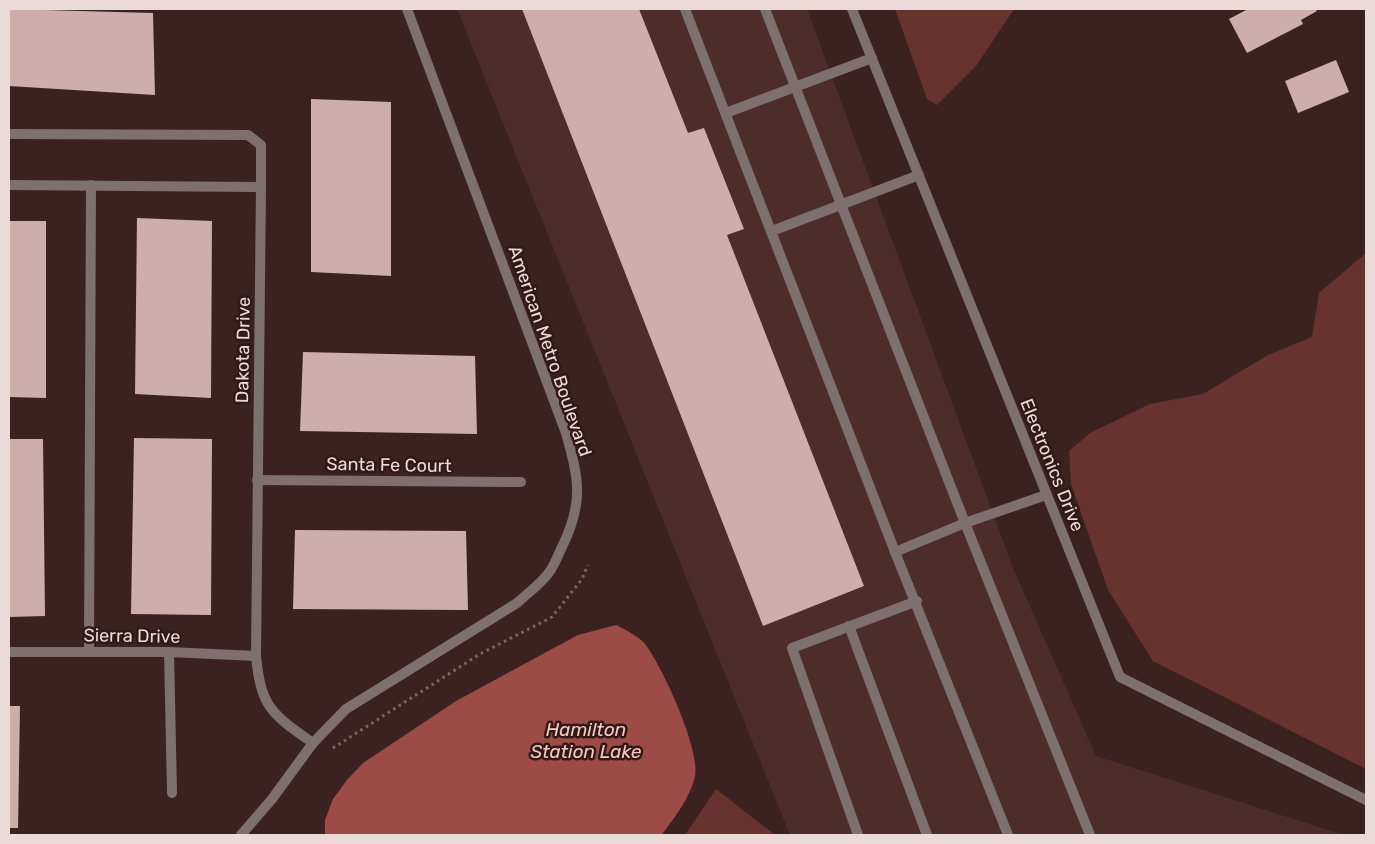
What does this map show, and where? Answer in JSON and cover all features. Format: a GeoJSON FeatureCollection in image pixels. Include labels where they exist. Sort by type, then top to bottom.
{"type":"FeatureCollection","features":[{"type":"Feature","properties":{"kind":"street","name":"American Metro Boulevard"},"geometry":{"type":"LineString","coordinates":[[241,835],[272,799],[312,742],[346,709],[517,603],[550,571],[572,527],[577,508],[577,482],[566,433],[407,9]]}},
{"type":"Feature","properties":{"kind":"street"},"geometry":{"type":"LineString","coordinates":[[685,9],[895,552],[917,601],[1008,835]]}},
{"type":"Feature","properties":{"kind":"street"},"geometry":{"type":"LineString","coordinates":[[765,9],[965,523],[1090,835]]}},
{"type":"Feature","properties":{"kind":"street","name":"Electronics Drive"},"geometry":{"type":"LineString","coordinates":[[852,9],[1120,678],[1366,800]]}},
{"type":"Feature","properties":{"kind":"street"},"geometry":{"type":"LineString","coordinates":[[726,114],[872,58]]}},
{"type":"Feature","properties":{"kind":"street","name":"Dakota Drive"},"geometry":{"type":"LineString","coordinates":[[9,134],[248,135],[261,144],[256,656],[258,685],[268,706],[283,722],[312,742]]}},
{"type":"Feature","properties":{"kind":"street"},"geometry":{"type":"LineString","coordinates":[[772,231],[918,175]]}},
{"type":"Feature","properties":{"kind":"street"},"geometry":{"type":"LineString","coordinates":[[9,185],[261,187]]}},
{"type":"Feature","properties":{"kind":"street"},"geometry":{"type":"LineString","coordinates":[[89,652],[91,185]]}},
{"type":"Feature","properties":{"kind":"street","name":"Santa Fe Court"},"geometry":{"type":"LineString","coordinates":[[257,480],[521,482]]}},
{"type":"Feature","properties":{"kind":"street"},"geometry":{"type":"LineString","coordinates":[[895,552],[965,523],[1046,495]]}},
{"type":"Feature","properties":{"kind":"street"},"geometry":{"type":"LineString","coordinates":[[858,835],[792,648],[917,601]]}},
{"type":"Feature","properties":{"kind":"street"},"geometry":{"type":"LineString","coordinates":[[849,626],[927,835]]}},
{"type":"Feature","properties":{"kind":"street","name":"Sierra Drive"},"geometry":{"type":"LineString","coordinates":[[9,652],[169,652],[256,656]]}},
{"type":"Feature","properties":{"kind":"street"},"geometry":{"type":"LineString","coordinates":[[169,652],[172,793]]}},
{"type":"Feature","properties":{"kind":"path"},"geometry":{"type":"LineString","coordinates":[[328,752],[480,654],[552,617],[582,579],[588,565]]}},
{"type":"Feature","properties":{"kind":"shaded area"},"geometry":{"type":"Polygon","coordinates":[[[457,9],[807,9],[1013,568],[1096,756],[1344,835],[790,835],[457,9]]]}},
{"type":"Feature","properties":{"kind":"shaded area"},"geometry":{"type":"Polygon","coordinates":[[[895,9],[1014,9],[976,66],[937,105],[927,99],[895,9]]]}},
{"type":"Feature","properties":{"kind":"shaded area"},"geometry":{"type":"Polygon","coordinates":[[[1366,253],[1366,769],[1153,661],[1108,590],[1071,484],[1069,451],[1090,433],[1150,404],[1203,394],[1268,355],[1312,337],[1319,293],[1366,253]]]}},
{"type":"Feature","properties":{"kind":"shaded area"},"geometry":{"type":"Polygon","coordinates":[[[716,789],[775,835],[685,835],[716,789]]]}},
{"type":"Feature","properties":{"kind":"water","name":"Hamilton Station Lake"},"geometry":{"type":"Polygon","coordinates":[[[616,625],[639,638],[652,655],[670,688],[692,747],[695,763],[693,784],[681,807],[661,835],[325,835],[325,820],[333,799],[363,763],[456,701],[578,635],[616,625]]]}},
{"type":"Feature","properties":{"kind":"building"},"geometry":{"type":"Polygon","coordinates":[[[9,9],[153,13],[155,95],[9,86],[9,9]]]}},
{"type":"Feature","properties":{"kind":"building"},"geometry":{"type":"Polygon","coordinates":[[[522,9],[639,9],[688,133],[704,128],[744,229],[727,235],[864,586],[763,626],[522,9]]]}},
{"type":"Feature","properties":{"kind":"building"},"geometry":{"type":"Polygon","coordinates":[[[1248,9],[1315,9],[1317,11],[1301,20],[1303,24],[1247,53],[1229,19],[1248,9]]]}},
{"type":"Feature","properties":{"kind":"building"},"geometry":{"type":"Polygon","coordinates":[[[1336,60],[1349,92],[1298,113],[1285,81],[1336,60]]]}},
{"type":"Feature","properties":{"kind":"building"},"geometry":{"type":"Polygon","coordinates":[[[311,99],[391,102],[391,276],[311,272],[311,99]]]}},
{"type":"Feature","properties":{"kind":"building"},"geometry":{"type":"Polygon","coordinates":[[[137,218],[212,221],[211,398],[135,394],[137,218]]]}},
{"type":"Feature","properties":{"kind":"building"},"geometry":{"type":"Polygon","coordinates":[[[9,221],[46,221],[46,398],[9,397],[9,221]]]}},
{"type":"Feature","properties":{"kind":"building"},"geometry":{"type":"Polygon","coordinates":[[[303,352],[475,356],[477,434],[300,431],[303,352]]]}},
{"type":"Feature","properties":{"kind":"building"},"geometry":{"type":"Polygon","coordinates":[[[134,438],[212,439],[211,615],[131,614],[134,438]]]}},
{"type":"Feature","properties":{"kind":"building"},"geometry":{"type":"Polygon","coordinates":[[[9,439],[43,439],[45,616],[9,617],[9,439]]]}},
{"type":"Feature","properties":{"kind":"building"},"geometry":{"type":"Polygon","coordinates":[[[295,530],[466,531],[468,610],[293,609],[295,530]]]}},
{"type":"Feature","properties":{"kind":"building"},"geometry":{"type":"Polygon","coordinates":[[[9,706],[20,706],[18,828],[9,828],[9,706]]]}}]}
